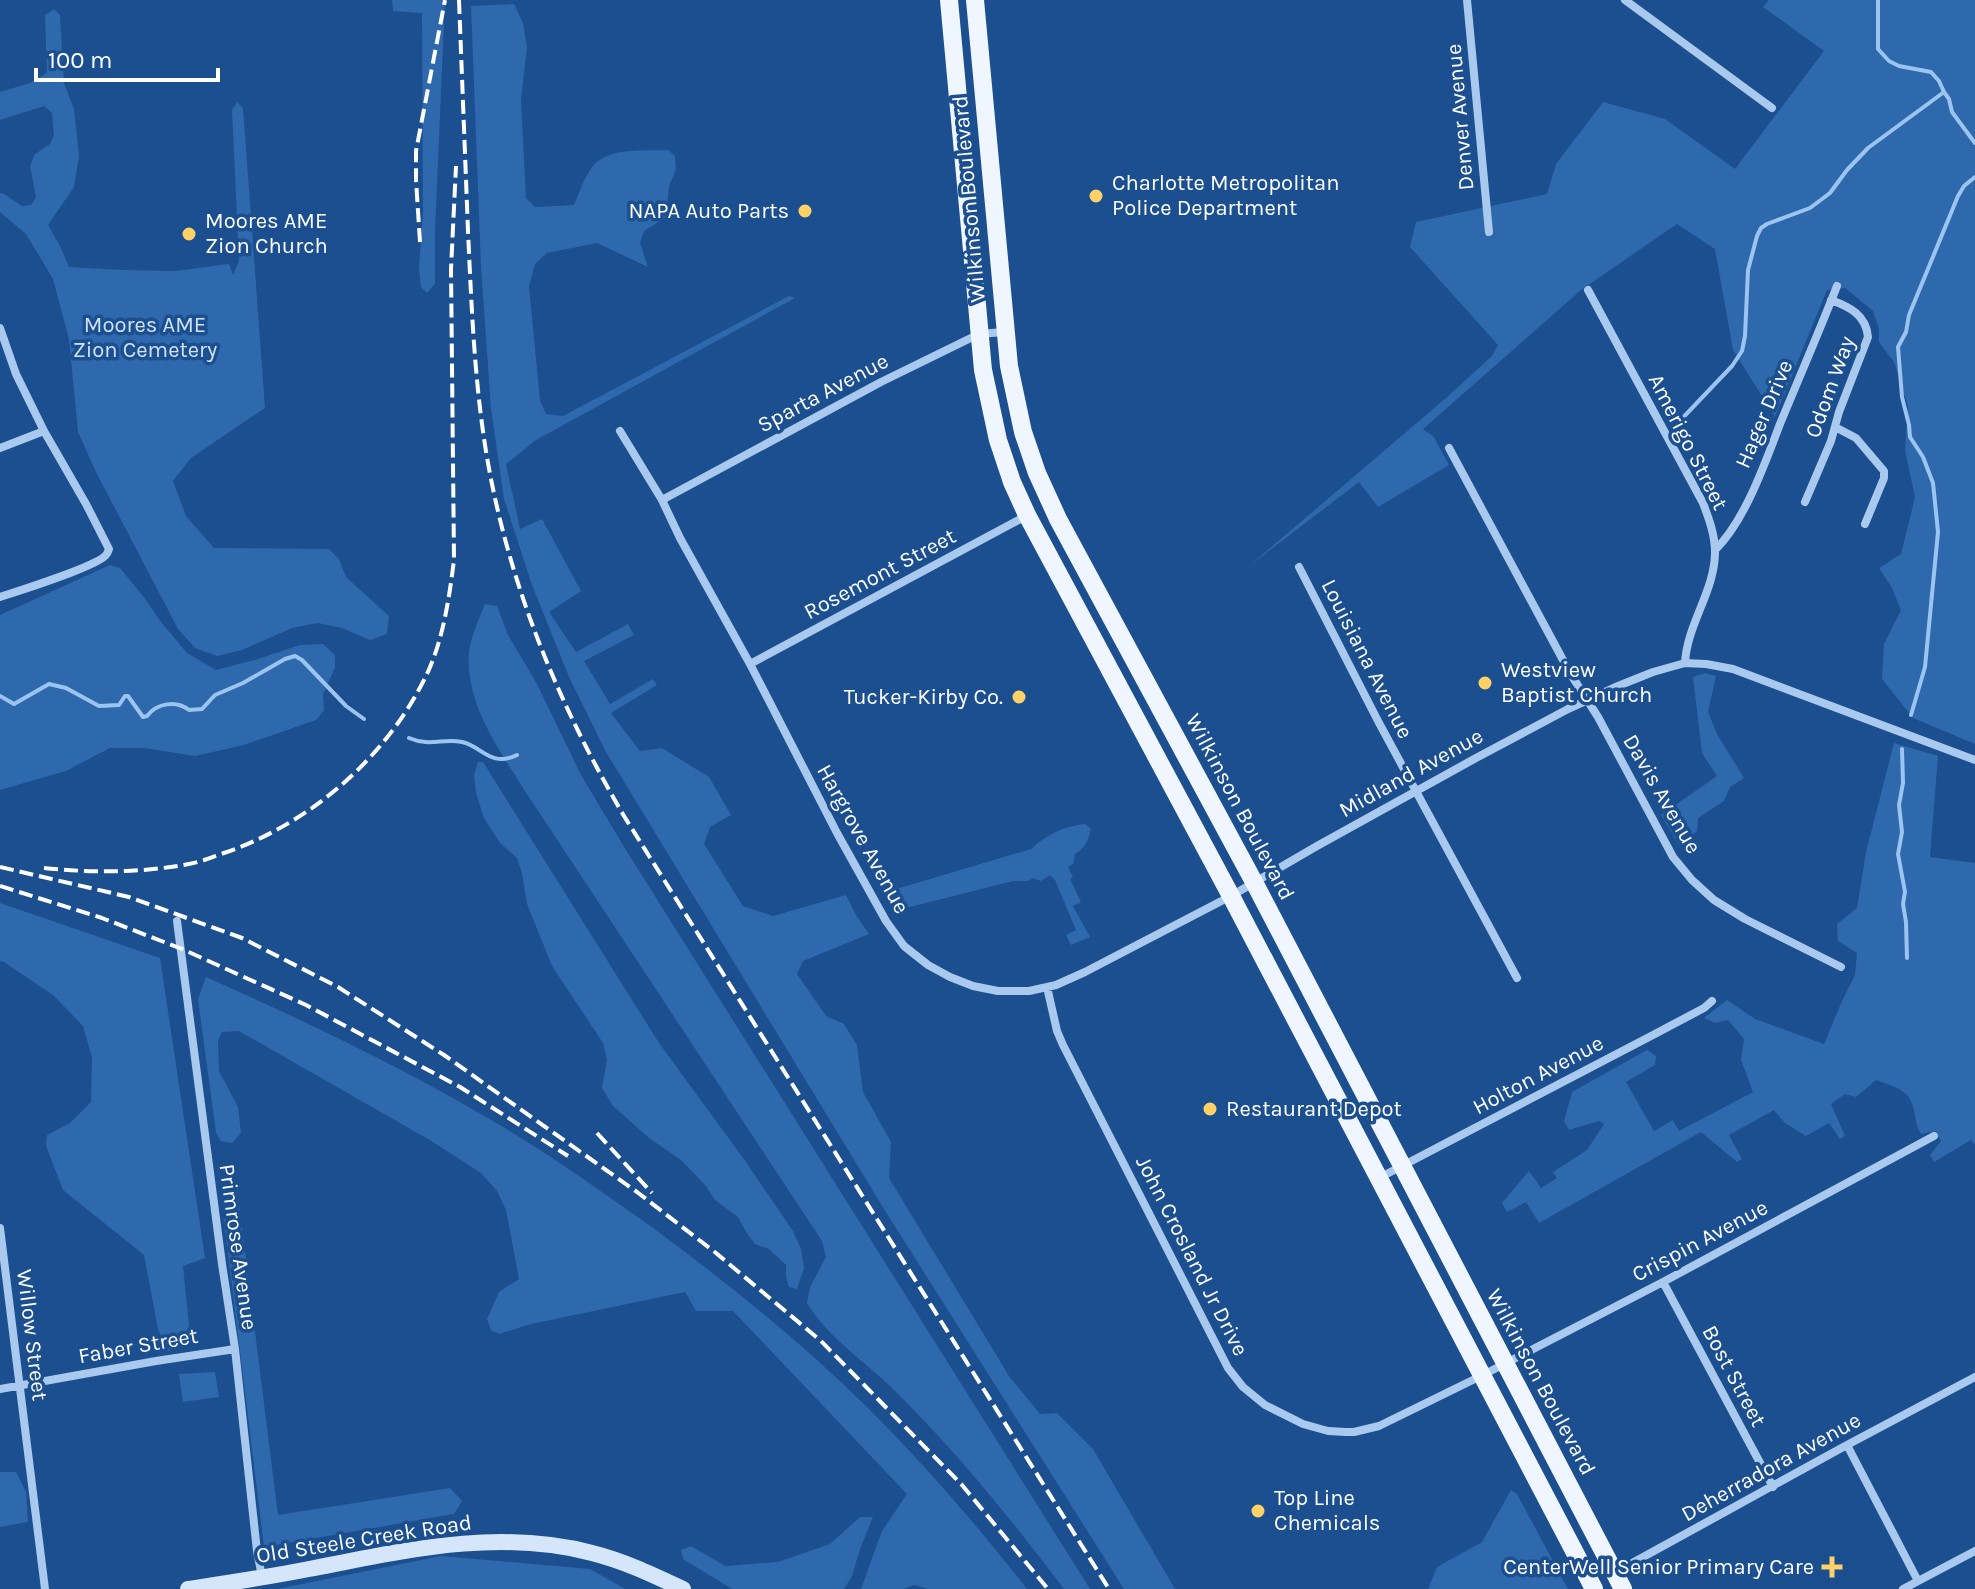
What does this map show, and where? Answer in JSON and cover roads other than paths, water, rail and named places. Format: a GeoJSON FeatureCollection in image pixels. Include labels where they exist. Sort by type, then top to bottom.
{"type":"FeatureCollection","features":[{"type":"Feature","properties":{"kind":"main road","name":"Wilkinson Boulevard"},"geometry":{"type":"LineString","coordinates":[[949,0],[979,334],[987,393],[1012,482],[1594,1589]]}},
{"type":"Feature","properties":{"kind":"main road","name":"Wilkinson Boulevard"},"geometry":{"type":"LineString","coordinates":[[975,0],[1009,366],[1015,400],[1037,473],[1065,533],[1254,882],[1618,1581]]}},
{"type":"Feature","properties":{"kind":"main road","name":"Old Steele Creek Road"},"geometry":{"type":"LineString","coordinates":[[188,1589],[448,1544],[505,1542],[535,1543],[590,1552],[623,1562],[683,1589]]}},
{"type":"Feature","properties":{"kind":"street","name":"Denver Avenue"},"geometry":{"type":"LineString","coordinates":[[1467,0],[1489,232]]}},
{"type":"Feature","properties":{"kind":"street"},"geometry":{"type":"LineString","coordinates":[[1625,0],[1772,108]]}},
{"type":"Feature","properties":{"kind":"street","name":"Hager Drive"},"geometry":{"type":"LineString","coordinates":[[1715,550],[1732,532],[1747,502],[1837,286]]}},
{"type":"Feature","properties":{"kind":"street","name":"Amerigo Street"},"geometry":{"type":"LineString","coordinates":[[1588,290],[1710,521],[1715,550],[1711,579],[1690,633],[1685,663]]}},
{"type":"Feature","properties":{"kind":"street","name":"Odom Way"},"geometry":{"type":"LineString","coordinates":[[1805,502],[1868,341],[1866,324],[1858,314],[1831,300]]}},
{"type":"Feature","properties":{"kind":"street"},"geometry":{"type":"LineString","coordinates":[[0,328],[16,374],[107,544],[108,553],[80,569],[0,597]]}},
{"type":"Feature","properties":{"kind":"street","name":"Sparta Avenue"},"geometry":{"type":"LineString","coordinates":[[662,500],[881,382],[979,334],[1006,332]]}},
{"type":"Feature","properties":{"kind":"street"},"geometry":{"type":"LineString","coordinates":[[1835,427],[1856,438],[1884,471],[1865,524]]}},
{"type":"Feature","properties":{"kind":"street"},"geometry":{"type":"LineString","coordinates":[[0,448],[44,431]]}},
{"type":"Feature","properties":{"kind":"street","name":"Hargrove Avenue"},"geometry":{"type":"LineString","coordinates":[[620,431],[662,500],[886,921],[904,946],[928,965],[973,986],[998,991],[1029,991],[1056,985],[1231,896]]}},
{"type":"Feature","properties":{"kind":"street","name":"Davis Avenue"},"geometry":{"type":"LineString","coordinates":[[1449,448],[1673,857],[1714,900],[1841,967]]}},
{"type":"Feature","properties":{"kind":"street","name":"Rosemont Street"},"geometry":{"type":"LineString","coordinates":[[750,664],[1027,515]]}},
{"type":"Feature","properties":{"kind":"street","name":"Louisiana Avenue"},"geometry":{"type":"LineString","coordinates":[[1299,567],[1517,978]]}},
{"type":"Feature","properties":{"kind":"street","name":"Midland Avenue"},"geometry":{"type":"LineString","coordinates":[[1231,896],[1416,791],[1586,700],[1653,672],[1685,663],[1733,669],[1975,760]]}},
{"type":"Feature","properties":{"kind":"street","name":"Primrose Avenue"},"geometry":{"type":"LineString","coordinates":[[177,921],[235,1349],[262,1577]]}},
{"type":"Feature","properties":{"kind":"street","name":"John Crosland Jr Drive"},"geometry":{"type":"LineString","coordinates":[[1047,987],[1063,1045],[1228,1368],[1243,1387],[1265,1405],[1303,1424],[1328,1431],[1354,1432],[1379,1426],[1481,1376]]}},
{"type":"Feature","properties":{"kind":"street","name":"Holton Avenue"},"geometry":{"type":"LineString","coordinates":[[1379,1179],[1712,1001]]}},
{"type":"Feature","properties":{"kind":"street","name":"Crispin Avenue"},"geometry":{"type":"LineString","coordinates":[[1481,1376],[1934,1136]]}},
{"type":"Feature","properties":{"kind":"street","name":"Willow Street"},"geometry":{"type":"LineString","coordinates":[[0,1228],[45,1589]]}},
{"type":"Feature","properties":{"kind":"street","name":"Bost Street"},"geometry":{"type":"LineString","coordinates":[[1663,1282],[1773,1487]]}},
{"type":"Feature","properties":{"kind":"street","name":"Faber Street"},"geometry":{"type":"LineString","coordinates":[[0,1389],[235,1349]]}},
{"type":"Feature","properties":{"kind":"street","name":"Deherradora Avenue"},"geometry":{"type":"LineString","coordinates":[[1618,1581],[1773,1487],[1975,1377]]}},
{"type":"Feature","properties":{"kind":"street"},"geometry":{"type":"LineString","coordinates":[[1847,1445],[1918,1581]]}},
{"type":"Feature","properties":{"kind":"street"},"geometry":{"type":"LineString","coordinates":[[1903,1589],[1975,1551]]}},
{"type":"Feature","properties":{"kind":"street"},"geometry":{"type":"LineString","coordinates":[[1581,1564],[1618,1581]]}},
{"type":"Feature","properties":{"kind":"waterway"},"geometry":{"type":"LineString","coordinates":[[1878,0],[1878,49],[1889,61],[1899,66],[1931,72],[1949,99],[1952,112],[1975,143]]}},
{"type":"Feature","properties":{"kind":"waterway"},"geometry":{"type":"LineString","coordinates":[[1675,426],[1732,366],[1742,351],[1748,270],[1761,228],[1810,208],[1830,193],[1868,148],[1944,92]]}},
{"type":"Feature","properties":{"kind":"waterway"},"geometry":{"type":"LineString","coordinates":[[1911,715],[1925,667],[1938,532],[1933,483],[1923,457],[1910,437],[1902,397],[1898,347],[1958,196],[1975,177]]}},
{"type":"Feature","properties":{"kind":"waterway"},"geometry":{"type":"LineString","coordinates":[[0,696],[14,704],[49,684],[66,688],[99,706],[119,705],[128,696],[143,717],[167,704],[189,710],[202,709],[215,695],[295,656],[346,706],[364,719]]}},
{"type":"Feature","properties":{"kind":"waterway"},"geometry":{"type":"LineString","coordinates":[[409,738],[423,742],[462,742],[493,758],[517,755]]}},
{"type":"Feature","properties":{"kind":"waterway"},"geometry":{"type":"LineString","coordinates":[[1902,749],[1903,783],[1899,805],[1902,832],[1898,854],[1905,892],[1907,958]]}},
{"type":"Feature","properties":{"kind":"railway"},"geometry":{"type":"LineString","coordinates":[[420,242],[416,151],[445,0]]}},
{"type":"Feature","properties":{"kind":"railway"},"geometry":{"type":"LineString","coordinates":[[459,0],[471,295],[482,421],[502,528],[544,655],[581,737],[624,816],[1109,1589]]}},
{"type":"Feature","properties":{"kind":"railway"},"geometry":{"type":"LineString","coordinates":[[44,868],[116,871],[171,867],[202,861],[255,840],[286,825],[341,785],[389,735],[408,708],[425,678],[441,635],[454,560],[451,269],[456,166]]}},
{"type":"Feature","properties":{"kind":"railway"},"geometry":{"type":"LineString","coordinates":[[0,867],[129,897],[242,938],[338,987],[444,1055],[637,1192],[821,1341],[962,1485],[1048,1589]]}},
{"type":"Feature","properties":{"kind":"railway"},"geometry":{"type":"LineString","coordinates":[[0,886],[102,918],[182,949],[306,1005],[460,1087],[568,1156]]}},
{"type":"Feature","properties":{"kind":"railway"},"geometry":{"type":"LineString","coordinates":[[597,1133],[652,1193]]}},
{"type":"Feature","properties":{"kind":"place","name":"Charlotte Metropolitan Police Department"},"geometry":{"type":"Point","coordinates":[1096,196]}},
{"type":"Feature","properties":{"kind":"place","name":"NAPA Auto Parts"},"geometry":{"type":"Point","coordinates":[805,211]}},
{"type":"Feature","properties":{"kind":"place","name":"Moores AME Zion Church"},"geometry":{"type":"Point","coordinates":[189,234]}},
{"type":"Feature","properties":{"kind":"place","name":"Westview Baptist Church"},"geometry":{"type":"Point","coordinates":[1485,683]}},
{"type":"Feature","properties":{"kind":"place","name":"Tucker-Kirby Co."},"geometry":{"type":"Point","coordinates":[1019,697]}},
{"type":"Feature","properties":{"kind":"place","name":"Restaurant Depot"},"geometry":{"type":"Point","coordinates":[1210,1109]}},
{"type":"Feature","properties":{"kind":"place","name":"Top Line Chemicals"},"geometry":{"type":"Point","coordinates":[1258,1511]}},
{"type":"Feature","properties":{"kind":"place","name":"CenterWell Senior Primary Care"},"geometry":{"type":"Point","coordinates":[1832,1567]}},
{"type":"Feature","properties":{"kind":"park label","name":"Moores AME Zion Cemetery"},"geometry":{"type":"Point","coordinates":[145,338]}}]}
